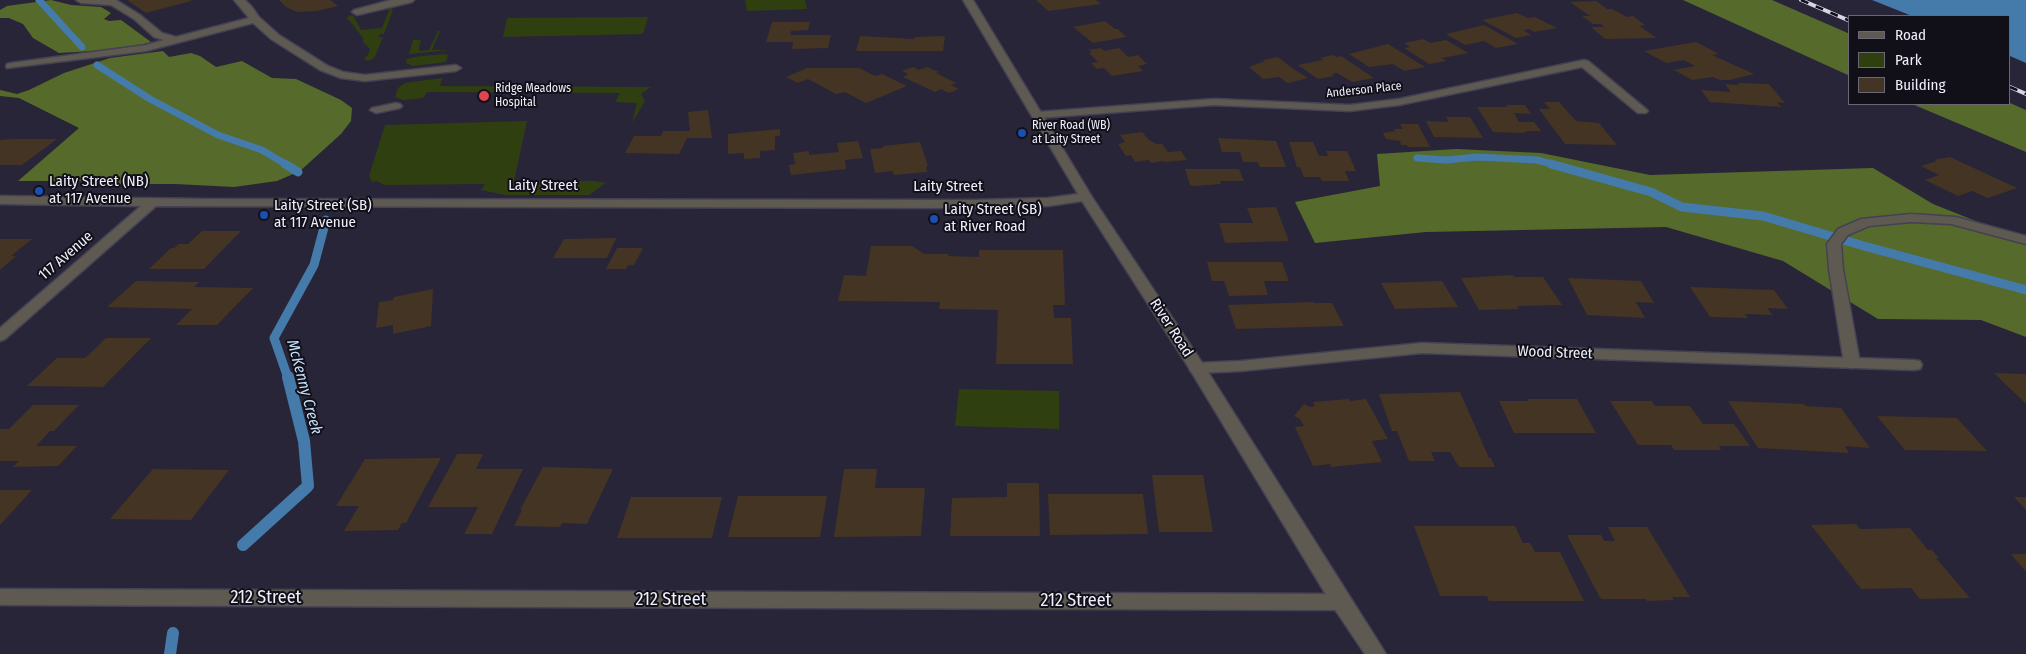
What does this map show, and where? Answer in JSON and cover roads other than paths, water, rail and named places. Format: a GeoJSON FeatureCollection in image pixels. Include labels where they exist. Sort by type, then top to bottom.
{"type":"FeatureCollection","features":[{"type":"Feature","properties":{"kind":"street"},"geometry":{"type":"LineString","coordinates":[[81,0],[113,2],[137,17],[158,36],[179,40]]}},
{"type":"Feature","properties":{"kind":"street"},"geometry":{"type":"LineString","coordinates":[[240,0],[255,19],[283,42],[324,68],[341,75],[365,78],[456,68]]}},
{"type":"Feature","properties":{"kind":"street"},"geometry":{"type":"LineString","coordinates":[[358,12],[409,0]]}},
{"type":"Feature","properties":{"kind":"street","name":"River Road"},"geometry":{"type":"LineString","coordinates":[[968,0],[1086,197],[1197,368],[1341,602],[1376,654]]}},
{"type":"Feature","properties":{"kind":"street"},"geometry":{"type":"LineString","coordinates":[[11,66],[132,51],[255,19]]}},
{"type":"Feature","properties":{"kind":"street","name":"Anderson Place"},"geometry":{"type":"LineString","coordinates":[[1038,115],[1214,102],[1350,108],[1399,102],[1584,63],[1642,111]]}},
{"type":"Feature","properties":{"kind":"street"},"geometry":{"type":"LineString","coordinates":[[376,110],[396,106]]}},
{"type":"Feature","properties":{"kind":"street","name":"Laity Street"},"geometry":{"type":"LineString","coordinates":[[0,200],[205,203],[974,204],[1048,202],[1086,197]]}},
{"type":"Feature","properties":{"kind":"street","name":"117 Avenue"},"geometry":{"type":"LineString","coordinates":[[0,336],[154,201]]}},
{"type":"Feature","properties":{"kind":"street"},"geometry":{"type":"LineString","coordinates":[[1852,363],[1836,268],[1834,244],[1843,232],[1866,222],[1911,218],[1951,220],[2026,240]]}},
{"type":"Feature","properties":{"kind":"street","name":"Wood Street"},"geometry":{"type":"LineString","coordinates":[[1197,368],[1241,366],[1422,348],[1914,365]]}},
{"type":"Feature","properties":{"kind":"street","name":"212 Street"},"geometry":{"type":"LineString","coordinates":[[0,597],[1341,602]]}},
{"type":"Feature","properties":{"kind":"water"},"geometry":{"type":"Polygon","coordinates":[[[1872,0],[2026,0],[2026,63],[2011,56],[2011,15],[1910,15],[1872,0]]]}},
{"type":"Feature","properties":{"kind":"waterway","name":"McKenny Creek"},"geometry":{"type":"LineString","coordinates":[[39,0],[82,47]]}},
{"type":"Feature","properties":{"kind":"waterway","name":"McKenny Creek"},"geometry":{"type":"LineString","coordinates":[[97,65],[150,99],[218,135],[262,150],[287,165]]}},
{"type":"Feature","properties":{"kind":"waterway"},"geometry":{"type":"LineString","coordinates":[[1417,158],[1446,160],[1477,157],[1537,160],[1556,165]]}},
{"type":"Feature","properties":{"kind":"waterway","name":"McKenny Creek"},"geometry":{"type":"LineString","coordinates":[[285,164],[298,172]]}},
{"type":"Feature","properties":{"kind":"waterway"},"geometry":{"type":"LineString","coordinates":[[1551,164],[1651,192],[1682,207],[1763,216],[1864,246],[2026,290]]}},
{"type":"Feature","properties":{"kind":"waterway","name":"McKenny Creek"},"geometry":{"type":"LineString","coordinates":[[288,378],[274,338],[314,265],[326,220]]}},
{"type":"Feature","properties":{"kind":"waterway","name":"McKenny Creek"},"geometry":{"type":"LineString","coordinates":[[243,545],[308,486],[304,441],[288,377]]}},
{"type":"Feature","properties":{"kind":"waterway","name":"McKenny Creek"},"geometry":{"type":"LineString","coordinates":[[170,654],[173,633]]}},
{"type":"Feature","properties":{"kind":"railway"},"geometry":{"type":"LineString","coordinates":[[1801,0],[1848,20]]}},
{"type":"Feature","properties":{"kind":"railway"},"geometry":{"type":"LineString","coordinates":[[2011,87],[2026,94]]}},
{"type":"Feature","properties":{"kind":"place","name":"Ridge Meadows Hospital"},"geometry":{"type":"Point","coordinates":[484,96]}},
{"type":"Feature","properties":{"kind":"place","name":"River Road (WB) at Laity Street"},"geometry":{"type":"Point","coordinates":[1022,133]}},
{"type":"Feature","properties":{"kind":"place","name":"Laity Street (NB) at 117 Avenue"},"geometry":{"type":"Point","coordinates":[39,191]}},
{"type":"Feature","properties":{"kind":"place","name":"Laity Street (SB) at 117 Avenue"},"geometry":{"type":"Point","coordinates":[264,215]}},
{"type":"Feature","properties":{"kind":"place","name":"Laity Street (SB) at River Road"},"geometry":{"type":"Point","coordinates":[934,219]}}]}
